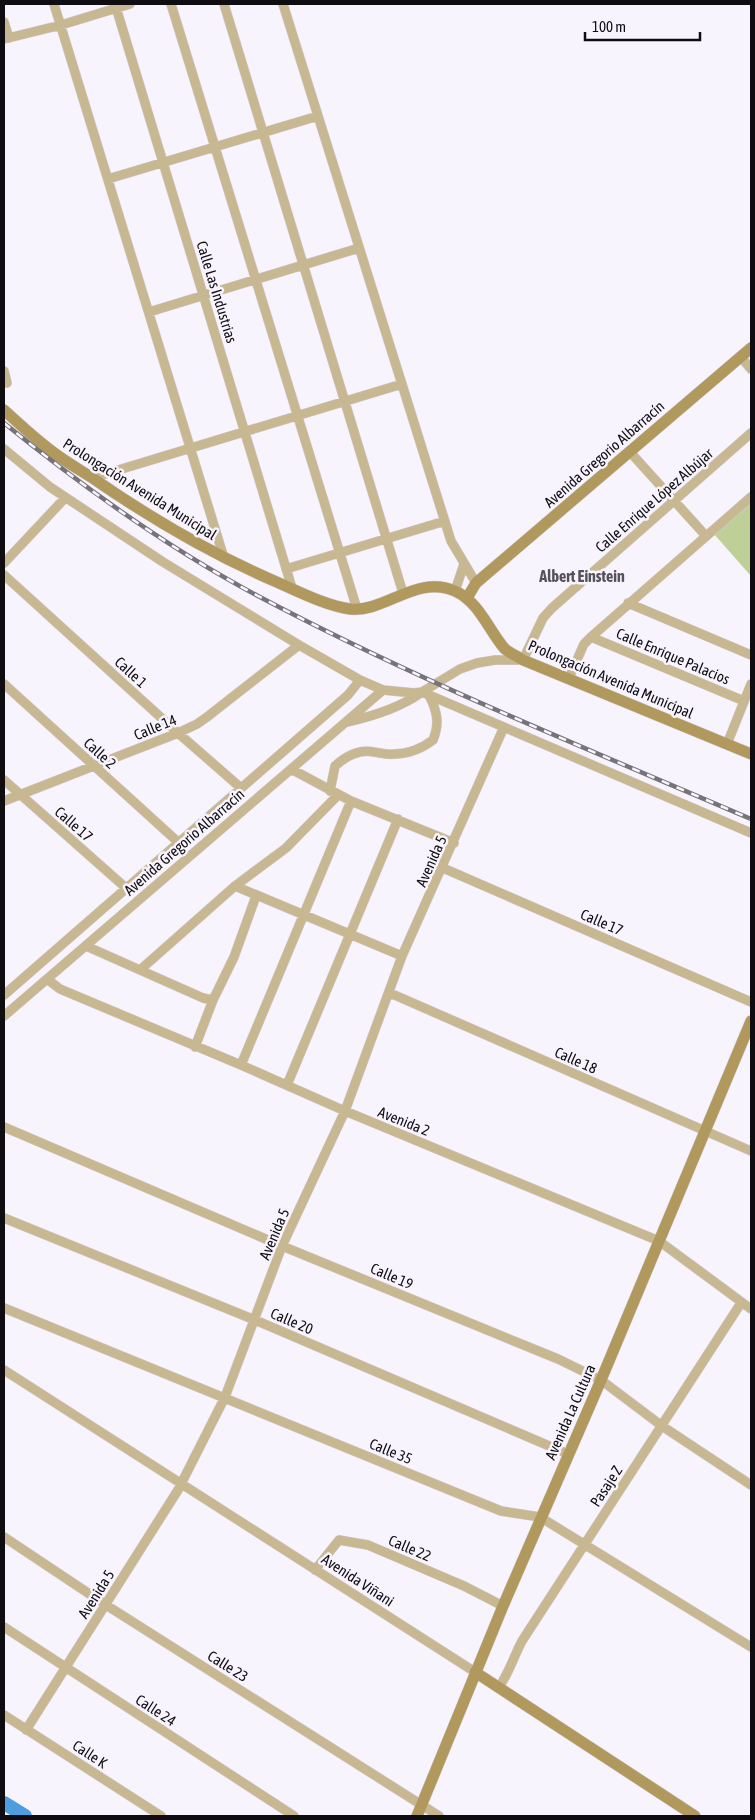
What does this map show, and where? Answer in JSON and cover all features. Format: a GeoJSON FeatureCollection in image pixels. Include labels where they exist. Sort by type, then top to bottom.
{"type":"FeatureCollection","features":[{"type":"Feature","properties":{"kind":"street"},"geometry":{"type":"LineString","coordinates":[[54,4],[224,558]]}},
{"type":"Feature","properties":{"kind":"street"},"geometry":{"type":"LineString","coordinates":[[4,22],[6,39],[61,25],[116,6],[130,4]]}},
{"type":"Feature","properties":{"kind":"street"},"geometry":{"type":"LineString","coordinates":[[171,4],[357,609]]}},
{"type":"Feature","properties":{"kind":"street"},"geometry":{"type":"LineString","coordinates":[[224,4],[404,593]]}},
{"type":"Feature","properties":{"kind":"street"},"geometry":{"type":"LineString","coordinates":[[282,4],[451,541],[476,583]]}},
{"type":"Feature","properties":{"kind":"street","name":"Calle Las Industrias"},"geometry":{"type":"LineString","coordinates":[[116,6],[292,588]]}},
{"type":"Feature","properties":{"kind":"street"},"geometry":{"type":"LineString","coordinates":[[108,179],[318,116]]}},
{"type":"Feature","properties":{"kind":"street"},"geometry":{"type":"LineString","coordinates":[[149,312],[360,248]]}},
{"type":"Feature","properties":{"kind":"street","name":"Avenida Gregorio Albarracín"},"geometry":{"type":"LineString","coordinates":[[466,598],[476,583],[751,348]]}},
{"type":"Feature","properties":{"kind":"street"},"geometry":{"type":"LineString","coordinates":[[741,357],[751,369]]}},
{"type":"Feature","properties":{"kind":"street"},"geometry":{"type":"LineString","coordinates":[[4,371],[7,383]]}},
{"type":"Feature","properties":{"kind":"street"},"geometry":{"type":"LineString","coordinates":[[92,478],[402,384]]}},
{"type":"Feature","properties":{"kind":"street","name":"Prolongación Avenida Municipal"},"geometry":{"type":"LineString","coordinates":[[4,410],[45,446],[92,478],[171,529],[224,558],[331,604],[350,609],[375,605],[404,593],[435,587],[455,591],[474,606],[505,649],[523,660],[751,754]]}},
{"type":"Feature","properties":{"kind":"street"},"geometry":{"type":"LineString","coordinates":[[748,436],[751,446]]}},
{"type":"Feature","properties":{"kind":"street","name":"Calle Enrique López Albújar"},"geometry":{"type":"LineString","coordinates":[[523,660],[544,618],[552,608],[748,436]]}},
{"type":"Feature","properties":{"kind":"street"},"geometry":{"type":"LineString","coordinates":[[4,449],[65,498],[171,567],[360,680],[383,690],[426,694],[751,833]]}},
{"type":"Feature","properties":{"kind":"street"},"geometry":{"type":"LineString","coordinates":[[630,452],[706,536]]}},
{"type":"Feature","properties":{"kind":"street"},"geometry":{"type":"LineString","coordinates":[[569,678],[584,644],[591,637],[751,497]]}},
{"type":"Feature","properties":{"kind":"street"},"geometry":{"type":"LineString","coordinates":[[4,564],[65,498]]}},
{"type":"Feature","properties":{"kind":"street"},"geometry":{"type":"LineString","coordinates":[[286,569],[445,521]]}},
{"type":"Feature","properties":{"kind":"street"},"geometry":{"type":"LineString","coordinates":[[455,591],[464,564]]}},
{"type":"Feature","properties":{"kind":"street","name":"Calle 1"},"geometry":{"type":"LineString","coordinates":[[4,575],[241,788]]}},
{"type":"Feature","properties":{"kind":"street"},"geometry":{"type":"LineString","coordinates":[[628,603],[751,655]]}},
{"type":"Feature","properties":{"kind":"street","name":"Calle Enrique Palacios"},"geometry":{"type":"LineString","coordinates":[[591,637],[744,701]]}},
{"type":"Feature","properties":{"kind":"street","name":"Calle 14"},"geometry":{"type":"LineString","coordinates":[[4,801],[178,733],[202,720],[299,645]]}},
{"type":"Feature","properties":{"kind":"street"},"geometry":{"type":"LineString","coordinates":[[345,722],[380,714],[426,694],[460,669],[477,663],[495,660],[523,660]]}},
{"type":"Feature","properties":{"kind":"street","name":"Avenida Gregorio Albarracín"},"geometry":{"type":"LineString","coordinates":[[4,995],[348,695],[360,680]]}},
{"type":"Feature","properties":{"kind":"street","name":"Calle 2"},"geometry":{"type":"LineString","coordinates":[[4,684],[178,842]]}},
{"type":"Feature","properties":{"kind":"street"},"geometry":{"type":"LineString","coordinates":[[727,744],[751,684]]}},
{"type":"Feature","properties":{"kind":"street","name":"Avenida Gregorio Albarracín"},"geometry":{"type":"LineString","coordinates":[[4,1016],[383,690]]}},
{"type":"Feature","properties":{"kind":"street"},"geometry":{"type":"LineString","coordinates":[[140,970],[235,886],[286,848],[334,793],[336,766],[352,754],[368,752],[402,754],[419,749],[433,740],[438,724],[437,714],[426,694]]}},
{"type":"Feature","properties":{"kind":"street","name":"Avenida 5"},"geometry":{"type":"LineString","coordinates":[[26,1730],[180,1484],[225,1397],[282,1246],[345,1111],[390,993],[402,956],[443,868],[504,727]]}},
{"type":"Feature","properties":{"kind":"street"},"geometry":{"type":"LineString","coordinates":[[292,768],[351,802],[398,819],[454,843]]}},
{"type":"Feature","properties":{"kind":"street","name":"Calle 17"},"geometry":{"type":"LineString","coordinates":[[4,780],[126,888]]}},
{"type":"Feature","properties":{"kind":"street"},"geometry":{"type":"LineString","coordinates":[[241,1065],[351,802]]}},
{"type":"Feature","properties":{"kind":"street"},"geometry":{"type":"LineString","coordinates":[[287,1085],[398,819]]}},
{"type":"Feature","properties":{"kind":"street","name":"Calle 17"},"geometry":{"type":"LineString","coordinates":[[443,868],[751,1002]]}},
{"type":"Feature","properties":{"kind":"street"},"geometry":{"type":"LineString","coordinates":[[235,886],[402,956]]}},
{"type":"Feature","properties":{"kind":"street"},"geometry":{"type":"LineString","coordinates":[[195,1047],[213,1000],[234,957],[256,896]]}},
{"type":"Feature","properties":{"kind":"street"},"geometry":{"type":"LineString","coordinates":[[86,946],[213,1000]]}},
{"type":"Feature","properties":{"kind":"street","name":"Avenida 2"},"geometry":{"type":"LineString","coordinates":[[47,979],[60,989],[195,1047],[659,1241],[751,1309]]}},
{"type":"Feature","properties":{"kind":"street","name":"Calle 18"},"geometry":{"type":"LineString","coordinates":[[390,993],[751,1151]]}},
{"type":"Feature","properties":{"kind":"street","name":"Avenida La Cultura"},"geometry":{"type":"LineString","coordinates":[[417,1816],[540,1517],[601,1380],[751,1020]]}},
{"type":"Feature","properties":{"kind":"street","name":"Calle 19"},"geometry":{"type":"LineString","coordinates":[[4,1127],[282,1246],[558,1359],[601,1380],[662,1426],[751,1485]]}},
{"type":"Feature","properties":{"kind":"street","name":"Calle 20"},"geometry":{"type":"LineString","coordinates":[[4,1218],[255,1320],[568,1454]]}},
{"type":"Feature","properties":{"kind":"street"},"geometry":{"type":"LineString","coordinates":[[741,1303],[751,1301]]}},
{"type":"Feature","properties":{"kind":"street","name":"Pasaje Z"},"geometry":{"type":"LineString","coordinates":[[499,1687],[522,1641],[741,1303]]}},
{"type":"Feature","properties":{"kind":"street","name":"Calle 35"},"geometry":{"type":"LineString","coordinates":[[4,1308],[225,1397],[501,1512],[540,1517],[751,1647]]}},
{"type":"Feature","properties":{"kind":"street","name":"Avenida Viñani"},"geometry":{"type":"LineString","coordinates":[[4,1370],[499,1687],[696,1816]]}},
{"type":"Feature","properties":{"kind":"street","name":"Calle 23"},"geometry":{"type":"LineString","coordinates":[[4,1537],[106,1605],[439,1816]]}},
{"type":"Feature","properties":{"kind":"street","name":"Calle 22"},"geometry":{"type":"LineString","coordinates":[[316,1570],[339,1540],[368,1544],[464,1586],[503,1606]]}},
{"type":"Feature","properties":{"kind":"street","name":"Calle 24"},"geometry":{"type":"LineString","coordinates":[[4,1627],[294,1816]]}},
{"type":"Feature","properties":{"kind":"street","name":"Calle K"},"geometry":{"type":"LineString","coordinates":[[6,1719],[161,1816]]}},
{"type":"Feature","properties":{"kind":"green space"},"geometry":{"type":"Polygon","coordinates":[[[751,502],[751,576],[714,534],[751,502]]]}},
{"type":"Feature","properties":{"kind":"waterway"},"geometry":{"type":"LineString","coordinates":[[4,1803],[25,1816]]}},
{"type":"Feature","properties":{"kind":"railway"},"geometry":{"type":"LineString","coordinates":[[4,423],[127,516],[191,558],[258,596],[440,685],[751,819]]}},
{"type":"Feature","properties":{"kind":"district","name":"Albert Einstein"},"geometry":{"type":"Point","coordinates":[582,576]}}]}
